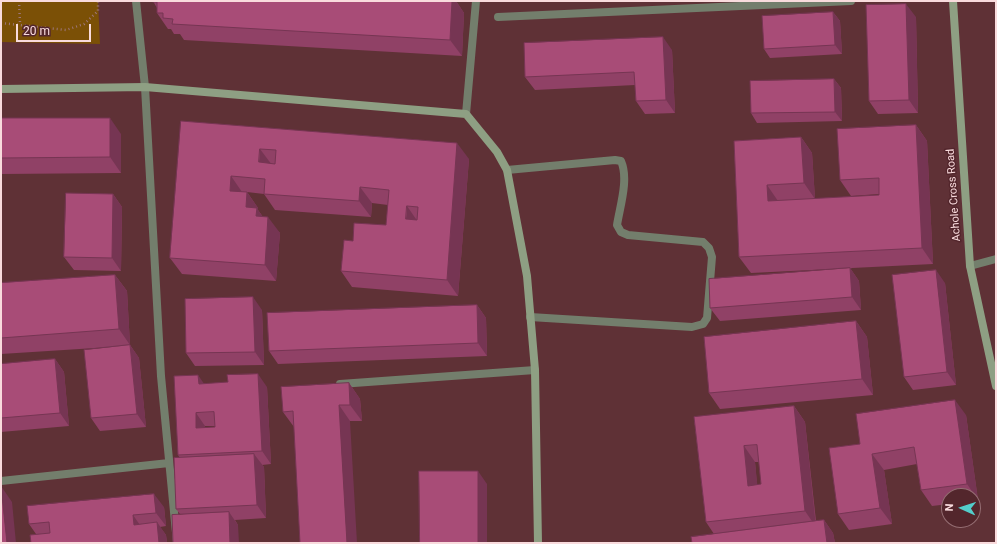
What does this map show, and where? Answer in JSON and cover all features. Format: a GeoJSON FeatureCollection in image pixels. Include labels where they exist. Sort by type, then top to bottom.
{"type":"FeatureCollection","features":[{"type":"Feature","properties":{"kind":"street"},"geometry":{"type":"LineString","coordinates":[[136,1],[145,87],[161,376],[177,543]]}},
{"type":"Feature","properties":{"kind":"street"},"geometry":{"type":"LineString","coordinates":[[476,1],[466,114],[497,152],[507,170],[526,276],[535,370],[538,543]]}},
{"type":"Feature","properties":{"kind":"street"},"geometry":{"type":"LineString","coordinates":[[498,17],[851,1]]}},
{"type":"Feature","properties":{"kind":"street","name":"Achole Cross Road"},"geometry":{"type":"LineString","coordinates":[[953,1],[970,266],[996,386]]}},
{"type":"Feature","properties":{"kind":"street"},"geometry":{"type":"LineString","coordinates":[[1,89],[145,87],[466,114]]}},
{"type":"Feature","properties":{"kind":"street"},"geometry":{"type":"LineString","coordinates":[[507,170],[615,160],[621,161],[624,169],[624,179],[617,225],[621,232],[628,235],[703,242],[709,248],[712,257],[707,318],[703,324],[692,327],[530,317]]}},
{"type":"Feature","properties":{"kind":"street"},"geometry":{"type":"LineString","coordinates":[[970,266],[996,259]]}},
{"type":"Feature","properties":{"kind":"street"},"geometry":{"type":"LineString","coordinates":[[334,384],[535,370]]}},
{"type":"Feature","properties":{"kind":"street"},"geometry":{"type":"LineString","coordinates":[[1,481],[169,463]]}},
{"type":"Feature","properties":{"kind":"path"},"geometry":{"type":"LineString","coordinates":[[19,1],[20,23]]}},
{"type":"Feature","properties":{"kind":"path"},"geometry":{"type":"LineString","coordinates":[[1,23],[20,23],[66,30],[84,24],[98,11],[98,1]]}},
{"type":"Feature","properties":{"kind":"shaded area"},"geometry":{"type":"Polygon","coordinates":[[[1,1],[98,1],[100,44],[1,42],[1,1]]]}},
{"type":"Feature","properties":{"kind":"building"},"geometry":{"type":"Polygon","coordinates":[[[153,1],[452,1],[450,40],[172,24],[173,19],[163,18],[163,13],[157,13],[157,2],[153,1]]]}},
{"type":"Feature","properties":{"kind":"building"},"geometry":{"type":"Polygon","coordinates":[[[906,4],[909,100],[869,101],[866,5],[906,4]]]}},
{"type":"Feature","properties":{"kind":"building"},"geometry":{"type":"Polygon","coordinates":[[[833,12],[835,45],[764,49],[762,16],[833,12]]]}},
{"type":"Feature","properties":{"kind":"building"},"geometry":{"type":"Polygon","coordinates":[[[663,37],[666,100],[636,101],[634,72],[525,77],[524,43],[663,37]]]}},
{"type":"Feature","properties":{"kind":"building"},"geometry":{"type":"Polygon","coordinates":[[[834,79],[835,112],[751,113],[750,81],[834,79]]]}},
{"type":"Feature","properties":{"kind":"building"},"geometry":{"type":"Polygon","coordinates":[[[1,118],[110,118],[110,157],[1,158],[1,118]]]}},
{"type":"Feature","properties":{"kind":"building"},"geometry":{"type":"Polygon","coordinates":[[[181,121],[457,143],[447,280],[341,271],[344,240],[353,241],[354,223],[386,225],[389,190],[360,187],[359,201],[264,194],[265,179],[231,176],[230,191],[247,192],[246,207],[257,208],[256,216],[268,217],[265,265],[170,258],[181,121]],[[260,149],[259,162],[275,164],[276,150],[260,149]],[[407,206],[406,219],[417,220],[418,207],[407,206]]]}},
{"type":"Feature","properties":{"kind":"building"},"geometry":{"type":"Polygon","coordinates":[[[916,125],[922,248],[739,257],[734,141],[801,137],[804,183],[767,185],[768,201],[879,195],[879,178],[840,180],[837,129],[916,125]]]}},
{"type":"Feature","properties":{"kind":"building"},"geometry":{"type":"Polygon","coordinates":[[[66,193],[113,194],[112,258],[64,257],[66,193]]]}},
{"type":"Feature","properties":{"kind":"building"},"geometry":{"type":"Polygon","coordinates":[[[850,268],[852,297],[710,308],[709,279],[850,268]]]}},
{"type":"Feature","properties":{"kind":"building"},"geometry":{"type":"Polygon","coordinates":[[[936,270],[947,372],[904,377],[892,275],[936,270]]]}},
{"type":"Feature","properties":{"kind":"building"},"geometry":{"type":"Polygon","coordinates":[[[115,275],[119,329],[1,338],[1,283],[115,275]]]}},
{"type":"Feature","properties":{"kind":"building"},"geometry":{"type":"Polygon","coordinates":[[[253,297],[255,352],[186,353],[185,299],[253,297]]]}},
{"type":"Feature","properties":{"kind":"building"},"geometry":{"type":"Polygon","coordinates":[[[477,305],[478,343],[269,351],[267,313],[477,305]]]}},
{"type":"Feature","properties":{"kind":"building"},"geometry":{"type":"Polygon","coordinates":[[[856,321],[862,379],[709,393],[704,337],[856,321]]]}},
{"type":"Feature","properties":{"kind":"building"},"geometry":{"type":"Polygon","coordinates":[[[130,345],[137,414],[91,418],[84,350],[130,345]]]}},
{"type":"Feature","properties":{"kind":"building"},"geometry":{"type":"Polygon","coordinates":[[[55,359],[60,413],[1,418],[1,364],[55,359]]]}},
{"type":"Feature","properties":{"kind":"building"},"geometry":{"type":"Polygon","coordinates":[[[258,374],[262,451],[178,455],[174,376],[198,375],[199,384],[228,382],[227,375],[258,374]],[[214,412],[196,413],[196,428],[215,427],[214,412]]]}},
{"type":"Feature","properties":{"kind":"building"},"geometry":{"type":"Polygon","coordinates":[[[349,383],[350,405],[339,405],[347,543],[300,543],[293,411],[283,412],[281,387],[349,383]]]}},
{"type":"Feature","properties":{"kind":"building"},"geometry":{"type":"Polygon","coordinates":[[[955,400],[967,484],[921,490],[914,447],[872,454],[880,508],[838,514],[829,448],[860,444],[856,414],[955,400]]]}},
{"type":"Feature","properties":{"kind":"building"},"geometry":{"type":"Polygon","coordinates":[[[794,406],[805,511],[706,522],[694,417],[794,406]],[[757,445],[744,446],[748,486],[761,484],[757,445]]]}},
{"type":"Feature","properties":{"kind":"building"},"geometry":{"type":"Polygon","coordinates":[[[254,454],[257,505],[176,509],[174,458],[254,454]]]}},
{"type":"Feature","properties":{"kind":"building"},"geometry":{"type":"Polygon","coordinates":[[[419,471],[478,471],[478,543],[420,543],[419,471]]]}},
{"type":"Feature","properties":{"kind":"building"},"geometry":{"type":"Polygon","coordinates":[[[1,486],[7,543],[1,543],[1,486]]]}},
{"type":"Feature","properties":{"kind":"building"},"geometry":{"type":"Polygon","coordinates":[[[154,494],[156,513],[133,515],[134,525],[157,522],[159,543],[31,543],[30,535],[50,533],[49,522],[29,524],[27,506],[154,494]]]}},
{"type":"Feature","properties":{"kind":"building"},"geometry":{"type":"Polygon","coordinates":[[[229,512],[230,543],[173,543],[172,515],[229,512]]]}},
{"type":"Feature","properties":{"kind":"building"},"geometry":{"type":"Polygon","coordinates":[[[824,520],[827,543],[692,543],[691,537],[824,520]]]}}]}
